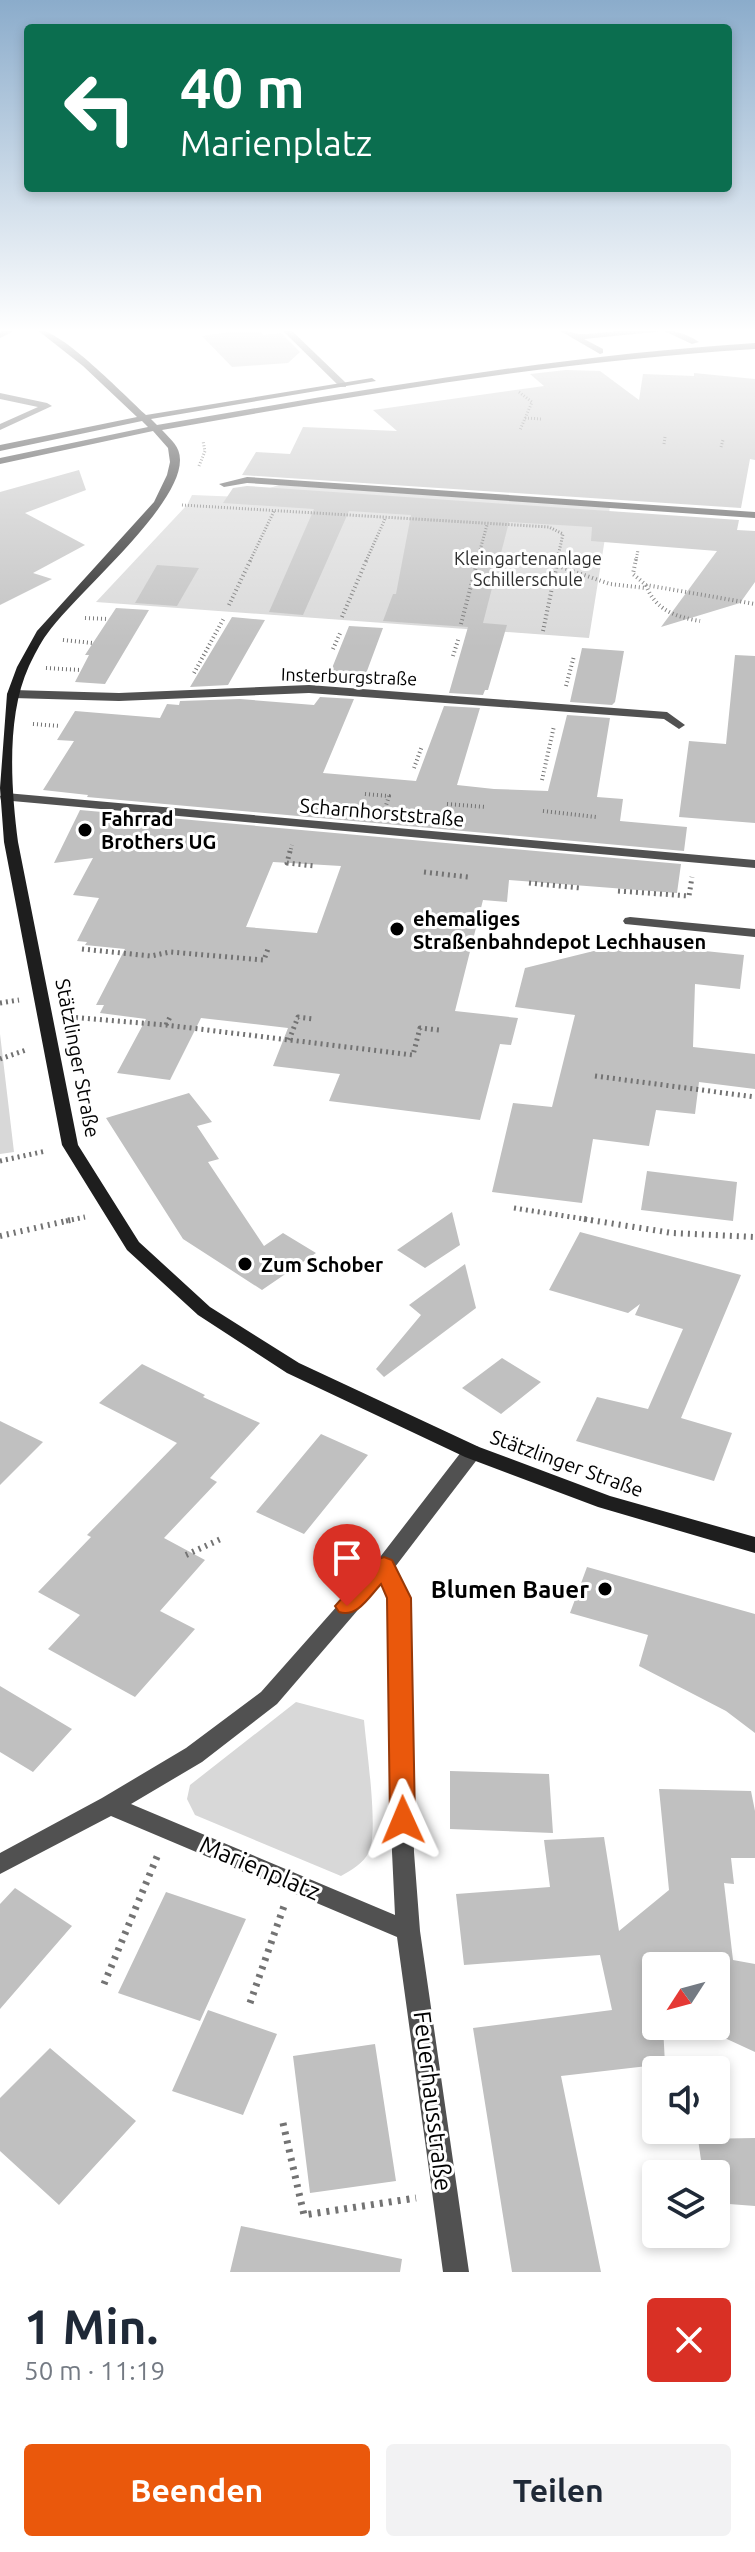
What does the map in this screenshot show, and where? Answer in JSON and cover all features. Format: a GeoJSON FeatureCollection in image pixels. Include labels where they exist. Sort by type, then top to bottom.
{"type":"FeatureCollection","features":[{"type":"Feature","properties":{"kind":"main road"},"geometry":{"type":"LineString","coordinates":[[0,448],[60,435]]}},
{"type":"Feature","properties":{"kind":"main road"},"geometry":{"type":"LineString","coordinates":[[0,461],[127,435]]}},
{"type":"Feature","properties":{"kind":"main road","name":"Stätzlinger Straße"},"geometry":{"type":"LineString","coordinates":[[162,435],[173,447],[175,462],[158,503],[41,633],[13,694],[6,797],[11,842],[70,1145],[133,1246],[204,1311],[293,1368],[472,1452],[605,1502],[755,1545]]}},
{"type":"Feature","properties":{"kind":"street"},"geometry":{"type":"LineString","coordinates":[[224,484],[247,480],[755,515]]}},
{"type":"Feature","properties":{"kind":"street","name":"Insterburgstraße"},"geometry":{"type":"LineString","coordinates":[[13,694],[119,697],[309,689],[667,716],[679,725]]}},
{"type":"Feature","properties":{"kind":"street","name":"Scharnhorststraße"},"geometry":{"type":"LineString","coordinates":[[6,797],[755,864]]}},
{"type":"Feature","properties":{"kind":"street"},"geometry":{"type":"LineString","coordinates":[[630,921],[755,933]]}},
{"type":"Feature","properties":{"kind":"street"},"geometry":{"type":"LineString","coordinates":[[0,1864],[110,1805],[194,1755],[269,1698],[384,1566],[472,1452]]}},
{"type":"Feature","properties":{"kind":"street"},"geometry":{"type":"LineString","coordinates":[[384,1566],[399,1598],[403,1852],[408,1931]]}},
{"type":"Feature","properties":{"kind":"street","name":"Marienplatz"},"geometry":{"type":"LineString","coordinates":[[110,1805],[408,1931]]}},
{"type":"Feature","properties":{"kind":"street","name":"Feuerhausstraße"},"geometry":{"type":"LineString","coordinates":[[408,1931],[456,2272]]}},
{"type":"Feature","properties":{"kind":"path"},"geometry":{"type":"LineString","coordinates":[[203,435],[205,451],[194,482],[224,484]]}},
{"type":"Feature","properties":{"kind":"path"},"geometry":{"type":"LineString","coordinates":[[664,444],[665,437]]}},
{"type":"Feature","properties":{"kind":"path"},"geometry":{"type":"LineString","coordinates":[[721,447],[723,440]]}},
{"type":"Feature","properties":{"kind":"path"},"geometry":{"type":"LineString","coordinates":[[158,503],[549,527],[563,534],[543,631]]}},
{"type":"Feature","properties":{"kind":"path"},"geometry":{"type":"LineString","coordinates":[[229,605],[274,511]]}},
{"type":"Feature","properties":{"kind":"path"},"geometry":{"type":"LineString","coordinates":[[342,617],[385,519]]}},
{"type":"Feature","properties":{"kind":"path"},"geometry":{"type":"LineString","coordinates":[[461,624],[487,525]]}},
{"type":"Feature","properties":{"kind":"path"},"geometry":{"type":"LineString","coordinates":[[638,550],[633,574],[646,587],[653,603],[682,619],[700,621]]}},
{"type":"Feature","properties":{"kind":"path"},"geometry":{"type":"LineString","coordinates":[[558,566],[582,576],[633,588],[646,587],[754,603]]}},
{"type":"Feature","properties":{"kind":"path"},"geometry":{"type":"LineString","coordinates":[[554,581],[582,576]]}},
{"type":"Feature","properties":{"kind":"path"},"geometry":{"type":"LineString","coordinates":[[182,694],[224,618]]}},
{"type":"Feature","properties":{"kind":"path"},"geometry":{"type":"LineString","coordinates":[[675,625],[682,619]]}},
{"type":"Feature","properties":{"kind":"path"},"geometry":{"type":"LineString","coordinates":[[333,649],[341,631]]}},
{"type":"Feature","properties":{"kind":"path"},"geometry":{"type":"LineString","coordinates":[[453,656],[459,637]]}},
{"type":"Feature","properties":{"kind":"path"},"geometry":{"type":"LineString","coordinates":[[542,780],[574,656]]}},
{"type":"Feature","properties":{"kind":"path"},"geometry":{"type":"LineString","coordinates":[[23,667],[81,670]]}},
{"type":"Feature","properties":{"kind":"path"},"geometry":{"type":"LineString","coordinates":[[414,768],[422,746]]}},
{"type":"Feature","properties":{"kind":"path"},"geometry":{"type":"LineString","coordinates":[[447,804],[486,807]]}},
{"type":"Feature","properties":{"kind":"path"},"geometry":{"type":"LineString","coordinates":[[543,811],[596,817]]}},
{"type":"Feature","properties":{"kind":"path"},"geometry":{"type":"LineString","coordinates":[[287,842],[294,846],[287,863],[314,866]]}},
{"type":"Feature","properties":{"kind":"path"},"geometry":{"type":"LineString","coordinates":[[618,891],[689,896],[695,859]]}},
{"type":"Feature","properties":{"kind":"path"},"geometry":{"type":"LineString","coordinates":[[424,872],[468,877]]}},
{"type":"Feature","properties":{"kind":"path"},"geometry":{"type":"LineString","coordinates":[[529,883],[580,888]]}},
{"type":"Feature","properties":{"kind":"path"},"geometry":{"type":"LineString","coordinates":[[82,949],[151,956],[170,952],[264,960],[269,946]]}},
{"type":"Feature","properties":{"kind":"path"},"geometry":{"type":"LineString","coordinates":[[47,1015],[166,1025],[413,1055],[420,1028],[439,1030]]}},
{"type":"Feature","properties":{"kind":"path"},"geometry":{"type":"LineString","coordinates":[[166,1025],[170,1017]]}},
{"type":"Feature","properties":{"kind":"path"},"geometry":{"type":"LineString","coordinates":[[289,1040],[298,1017],[314,1019]]}},
{"type":"Feature","properties":{"kind":"path"},"geometry":{"type":"LineString","coordinates":[[595,1076],[755,1097]]}},
{"type":"Feature","properties":{"kind":"path"},"geometry":{"type":"LineString","coordinates":[[0,1161],[70,1145]]}},
{"type":"Feature","properties":{"kind":"path"},"geometry":{"type":"LineString","coordinates":[[514,1208],[672,1233],[755,1237]]}},
{"type":"Feature","properties":{"kind":"path"},"geometry":{"type":"LineString","coordinates":[[0,1236],[111,1211]]}},
{"type":"Feature","properties":{"kind":"path"},"geometry":{"type":"LineString","coordinates":[[186,1555],[223,1538]]}},
{"type":"Feature","properties":{"kind":"path"},"geometry":{"type":"LineString","coordinates":[[104,1984],[168,1829]]}},
{"type":"Feature","properties":{"kind":"path"},"geometry":{"type":"LineString","coordinates":[[250,2003],[292,1882]]}},
{"type":"Feature","properties":{"kind":"path"},"geometry":{"type":"LineString","coordinates":[[283,2123],[304,2215],[444,2194]]}},
{"type":"Feature","properties":{"kind":"green space","name":"Kleingartenanlage Schillerschule"},"geometry":{"type":"Polygon","coordinates":[[[279,485],[610,507],[589,638],[96,602],[187,505],[192,495],[242,497],[279,485]]]}},
{"type":"Feature","properties":{"kind":"green space"},"geometry":{"type":"Polygon","coordinates":[[[0,1034],[14,1152],[0,1154],[0,1034]]]}},
{"type":"Feature","properties":{"kind":"green space"},"geometry":{"type":"Polygon","coordinates":[[[296,1702],[364,1720],[372,1842],[364,1860],[341,1876],[195,1815],[187,1799],[190,1785],[296,1702]]]}},
{"type":"Feature","properties":{"kind":"building"},"geometry":{"type":"Polygon","coordinates":[[[299,435],[755,435],[755,460],[750,459],[741,508],[242,475],[256,452],[290,454],[299,435]]]}},
{"type":"Feature","properties":{"kind":"building"},"geometry":{"type":"Polygon","coordinates":[[[79,470],[86,490],[25,513],[85,545],[33,573],[52,579],[0,605],[0,492],[79,470]]]}},
{"type":"Feature","properties":{"kind":"building"},"geometry":{"type":"Polygon","coordinates":[[[247,486],[739,520],[737,530],[755,531],[755,582],[740,603],[661,627],[717,551],[591,541],[592,527],[509,522],[483,623],[507,625],[488,690],[483,695],[449,693],[468,627],[383,621],[393,594],[396,594],[411,515],[349,511],[303,615],[269,612],[314,509],[223,503],[233,488],[247,486]]]}},
{"type":"Feature","properties":{"kind":"building"},"geometry":{"type":"Polygon","coordinates":[[[157,565],[199,568],[177,606],[135,603],[157,565]]]}},
{"type":"Feature","properties":{"kind":"building"},"geometry":{"type":"Polygon","coordinates":[[[116,608],[149,610],[105,684],[75,682],[89,655],[85,655],[116,608]]]}},
{"type":"Feature","properties":{"kind":"building"},"geometry":{"type":"Polygon","coordinates":[[[232,617],[265,620],[228,685],[190,687],[232,617]]]}},
{"type":"Feature","properties":{"kind":"building"},"geometry":{"type":"Polygon","coordinates":[[[349,626],[383,628],[360,686],[326,683],[349,626]]]}},
{"type":"Feature","properties":{"kind":"building"},"geometry":{"type":"Polygon","coordinates":[[[582,648],[624,651],[612,705],[570,702],[582,648]]]}},
{"type":"Feature","properties":{"kind":"building"},"geometry":{"type":"Polygon","coordinates":[[[735,655],[755,656],[755,823],[679,817],[689,741],[726,744],[735,655]]]}},
{"type":"Feature","properties":{"kind":"building"},"geometry":{"type":"Polygon","coordinates":[[[320,697],[354,699],[323,773],[416,781],[444,706],[480,708],[457,785],[494,789],[548,791],[567,715],[610,718],[597,797],[623,799],[620,821],[687,827],[684,851],[87,797],[43,790],[74,741],[57,740],[75,711],[160,718],[167,704],[179,705],[180,701],[240,699],[314,705],[320,697]]]}},
{"type":"Feature","properties":{"kind":"building"},"geometry":{"type":"Polygon","coordinates":[[[80,810],[681,864],[677,893],[509,880],[507,902],[483,900],[455,1011],[518,1018],[511,1045],[500,1044],[480,1120],[329,1101],[340,1074],[273,1066],[288,1028],[201,1018],[170,1080],[117,1073],[146,1019],[100,1013],[104,1005],[96,1005],[125,949],[85,945],[87,942],[77,941],[99,898],[73,895],[93,858],[54,863],[80,810]],[[273,862],[246,927],[317,933],[341,866],[273,862]]]}},
{"type":"Feature","properties":{"kind":"building"},"geometry":{"type":"Polygon","coordinates":[[[626,943],[744,955],[740,989],[695,984],[693,1047],[755,1054],[755,1089],[699,1082],[695,1114],[656,1110],[649,1146],[593,1139],[582,1203],[492,1192],[513,1103],[552,1107],[575,1015],[515,1007],[525,968],[626,943]]]}},
{"type":"Feature","properties":{"kind":"building"},"geometry":{"type":"Polygon","coordinates":[[[189,1093],[212,1122],[197,1126],[219,1159],[208,1162],[264,1246],[283,1233],[316,1253],[262,1290],[183,1239],[106,1118],[189,1093]]]}},
{"type":"Feature","properties":{"kind":"building"},"geometry":{"type":"Polygon","coordinates":[[[647,1171],[737,1182],[733,1221],[641,1210],[647,1171]]]}},
{"type":"Feature","properties":{"kind":"building"},"geometry":{"type":"Polygon","coordinates":[[[452,1212],[460,1245],[425,1268],[397,1250],[452,1212]]]}},
{"type":"Feature","properties":{"kind":"building"},"geometry":{"type":"Polygon","coordinates":[[[580,1232],[741,1275],[681,1418],[732,1433],[714,1481],[576,1441],[597,1397],[648,1409],[683,1329],[635,1315],[640,1304],[628,1313],[549,1290],[580,1232]]]}},
{"type":"Feature","properties":{"kind":"building"},"geometry":{"type":"Polygon","coordinates":[[[465,1264],[476,1308],[384,1377],[376,1369],[421,1315],[409,1305],[465,1264]]]}},
{"type":"Feature","properties":{"kind":"building"},"geometry":{"type":"Polygon","coordinates":[[[502,1358],[541,1382],[501,1414],[462,1388],[502,1358]]]}},
{"type":"Feature","properties":{"kind":"building"},"geometry":{"type":"Polygon","coordinates":[[[142,1364],[260,1423],[210,1478],[217,1482],[164,1538],[205,1560],[160,1611],[195,1629],[135,1697],[48,1649],[80,1615],[38,1592],[91,1537],[87,1535],[177,1443],[99,1403],[142,1364]]]}},
{"type":"Feature","properties":{"kind":"building"},"geometry":{"type":"Polygon","coordinates":[[[0,1421],[43,1442],[0,1485],[0,1421]]]}},
{"type":"Feature","properties":{"kind":"building"},"geometry":{"type":"Polygon","coordinates":[[[321,1434],[368,1455],[304,1534],[256,1512],[321,1434]]]}},
{"type":"Feature","properties":{"kind":"building"},"geometry":{"type":"Polygon","coordinates":[[[587,1567],[755,1614],[755,1733],[726,1711],[639,1666],[648,1635],[570,1613],[587,1567]]]}},
{"type":"Feature","properties":{"kind":"building"},"geometry":{"type":"Polygon","coordinates":[[[0,1686],[72,1729],[33,1772],[0,1752],[0,1686]]]}},
{"type":"Feature","properties":{"kind":"building"},"geometry":{"type":"Polygon","coordinates":[[[450,1771],[549,1774],[553,1833],[450,1829],[450,1771]]]}},
{"type":"Feature","properties":{"kind":"building"},"geometry":{"type":"Polygon","coordinates":[[[659,1789],[751,1791],[755,1811],[755,1858],[731,1858],[734,1884],[724,1883],[733,1960],[755,1964],[755,2052],[729,2040],[730,1952],[642,1952],[642,2040],[664,2040],[665,2056],[642,2056],[642,2067],[561,2076],[601,2272],[512,2272],[473,2028],[612,2010],[600,1955],[464,1965],[456,1894],[550,1887],[544,1840],[604,1837],[619,1931],[669,1890],[659,1789]]]}},
{"type":"Feature","properties":{"kind":"building"},"geometry":{"type":"Polygon","coordinates":[[[15,1888],[72,1926],[0,2009],[0,1904],[15,1888]]]}},
{"type":"Feature","properties":{"kind":"building"},"geometry":{"type":"Polygon","coordinates":[[[166,1892],[246,1919],[200,2021],[118,1993],[166,1892]]]}},
{"type":"Feature","properties":{"kind":"building"},"geometry":{"type":"Polygon","coordinates":[[[208,2010],[277,2034],[243,2115],[172,2091],[208,2010]]]}},
{"type":"Feature","properties":{"kind":"building"},"geometry":{"type":"Polygon","coordinates":[[[375,2044],[396,2181],[310,2193],[293,2056],[375,2044]]]}},
{"type":"Feature","properties":{"kind":"building"},"geometry":{"type":"Polygon","coordinates":[[[50,2048],[136,2121],[59,2205],[0,2151],[0,2098],[50,2048]]]}},
{"type":"Feature","properties":{"kind":"building"},"geometry":{"type":"Polygon","coordinates":[[[730,2138],[755,2138],[755,2206],[730,2204],[730,2160],[701,2160],[699,2144],[730,2144],[730,2138]]]}},
{"type":"Feature","properties":{"kind":"building"},"geometry":{"type":"Polygon","coordinates":[[[241,2226],[402,2259],[400,2272],[230,2272],[241,2226]]]}},
{"type":"Feature","properties":{"kind":"place","name":"Fahrrad Brothers UG"},"geometry":{"type":"Point","coordinates":[85,830]}},
{"type":"Feature","properties":{"kind":"place","name":"ehemaliges Straßenbahndepot Lechhausen"},"geometry":{"type":"Point","coordinates":[397,929]}},
{"type":"Feature","properties":{"kind":"place","name":"Zum Schober"},"geometry":{"type":"Point","coordinates":[245,1264]}},
{"type":"Feature","properties":{"kind":"place","name":"Blumen Bauer"},"geometry":{"type":"Point","coordinates":[605,1589]}},
{"type":"Feature","properties":{"kind":"route"},"geometry":{"type":"LineString","coordinates":[[347,1606],[384,1566],[399,1598],[403,1820]]}}]}
